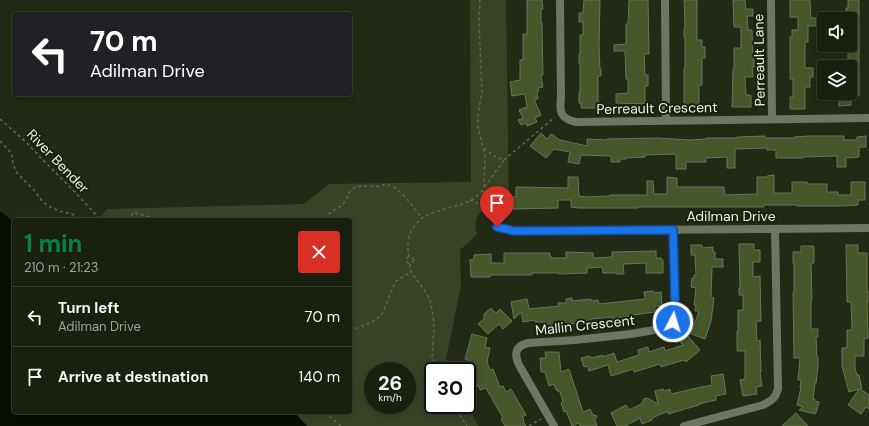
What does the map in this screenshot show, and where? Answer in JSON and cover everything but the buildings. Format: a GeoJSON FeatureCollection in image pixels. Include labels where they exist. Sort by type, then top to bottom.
{"type":"FeatureCollection","features":[{"type":"Feature","properties":{"kind":"street","name":"Perreault Crescent"},"geometry":{"type":"LineString","coordinates":[[560,0],[560,107],[565,118],[571,121],[869,118]]}},
{"type":"Feature","properties":{"kind":"street"},"geometry":{"type":"LineString","coordinates":[[665,0],[666,120]]}},
{"type":"Feature","properties":{"kind":"street","name":"Perreault Lane"},"geometry":{"type":"LineString","coordinates":[[771,0],[772,119]]}},
{"type":"Feature","properties":{"kind":"street","name":"Adilman Drive"},"geometry":{"type":"LineString","coordinates":[[497,227],[514,231],[869,228]]}},
{"type":"Feature","properties":{"kind":"street"},"geometry":{"type":"LineString","coordinates":[[684,426],[763,405],[771,401],[776,396],[778,389],[775,229]]}},
{"type":"Feature","properties":{"kind":"street","name":"Mallin Crescent"},"geometry":{"type":"LineString","coordinates":[[554,426],[519,365],[517,360],[517,351],[519,347],[528,343],[631,334],[654,330],[673,322],[675,301],[673,230]]}},
{"type":"Feature","properties":{"kind":"path"},"geometry":{"type":"LineString","coordinates":[[480,0],[479,22],[482,92],[478,114],[478,128],[484,148],[485,160],[483,190],[486,210]]}},
{"type":"Feature","properties":{"kind":"path","name":"River Bender"},"geometry":{"type":"LineString","coordinates":[[0,118],[70,186],[99,218]]}},
{"type":"Feature","properties":{"kind":"path"},"geometry":{"type":"LineString","coordinates":[[484,186],[504,160],[551,120]]}},
{"type":"Feature","properties":{"kind":"path"},"geometry":{"type":"LineString","coordinates":[[0,141],[12,154],[13,164],[17,173],[34,190],[42,201],[48,206],[59,211],[72,214],[79,218]]}},
{"type":"Feature","properties":{"kind":"path"},"geometry":{"type":"LineString","coordinates":[[484,148],[494,156],[504,160]]}},
{"type":"Feature","properties":{"kind":"path"},"geometry":{"type":"LineString","coordinates":[[326,218],[331,212],[344,203],[350,191],[354,188],[359,186],[380,186],[384,184],[400,192],[422,218]]}},
{"type":"Feature","properties":{"kind":"path"},"geometry":{"type":"LineString","coordinates":[[434,362],[432,355],[434,323],[431,304],[427,294],[411,272],[410,264],[407,261],[407,258],[409,257],[407,243],[414,226],[422,218],[470,200],[479,195],[483,190]]}},
{"type":"Feature","properties":{"kind":"path"},"geometry":{"type":"LineString","coordinates":[[470,200],[486,210],[497,227]]}},
{"type":"Feature","properties":{"kind":"path"},"geometry":{"type":"LineString","coordinates":[[128,218],[134,212],[153,218]]}},
{"type":"Feature","properties":{"kind":"path"},"geometry":{"type":"LineString","coordinates":[[409,257],[411,256],[414,259],[410,264]]}},
{"type":"Feature","properties":{"kind":"path"},"geometry":{"type":"LineString","coordinates":[[352,330],[370,323],[381,316],[396,281],[411,272]]}},
{"type":"Feature","properties":{"kind":"path"},"geometry":{"type":"LineString","coordinates":[[327,414],[341,426]]}},
{"type":"Feature","properties":{"kind":"path"},"geometry":{"type":"LineString","coordinates":[[459,414],[467,426]]}},
{"type":"Feature","properties":{"kind":"path"},"geometry":{"type":"LineString","coordinates":[[529,426],[541,420]]}},
{"type":"Feature","properties":{"kind":"green space"},"geometry":{"type":"Polygon","coordinates":[[[470,0],[506,0],[509,215],[498,208],[492,207],[483,210],[479,214],[476,223],[477,234],[460,250],[461,286],[446,359],[448,362],[424,362],[424,414],[472,414],[478,426],[307,426],[296,414],[352,414],[352,218],[100,218],[107,209],[304,204],[329,184],[471,182],[470,0]]]}},
{"type":"Feature","properties":{"kind":"shaded area"},"geometry":{"type":"Polygon","coordinates":[[[0,211],[12,220],[12,414],[296,414],[307,426],[0,426],[0,211]]]}},
{"type":"Feature","properties":{"kind":"route"},"geometry":{"type":"LineString","coordinates":[[497,227],[514,231],[673,230],[675,301],[673,322]]}}]}
